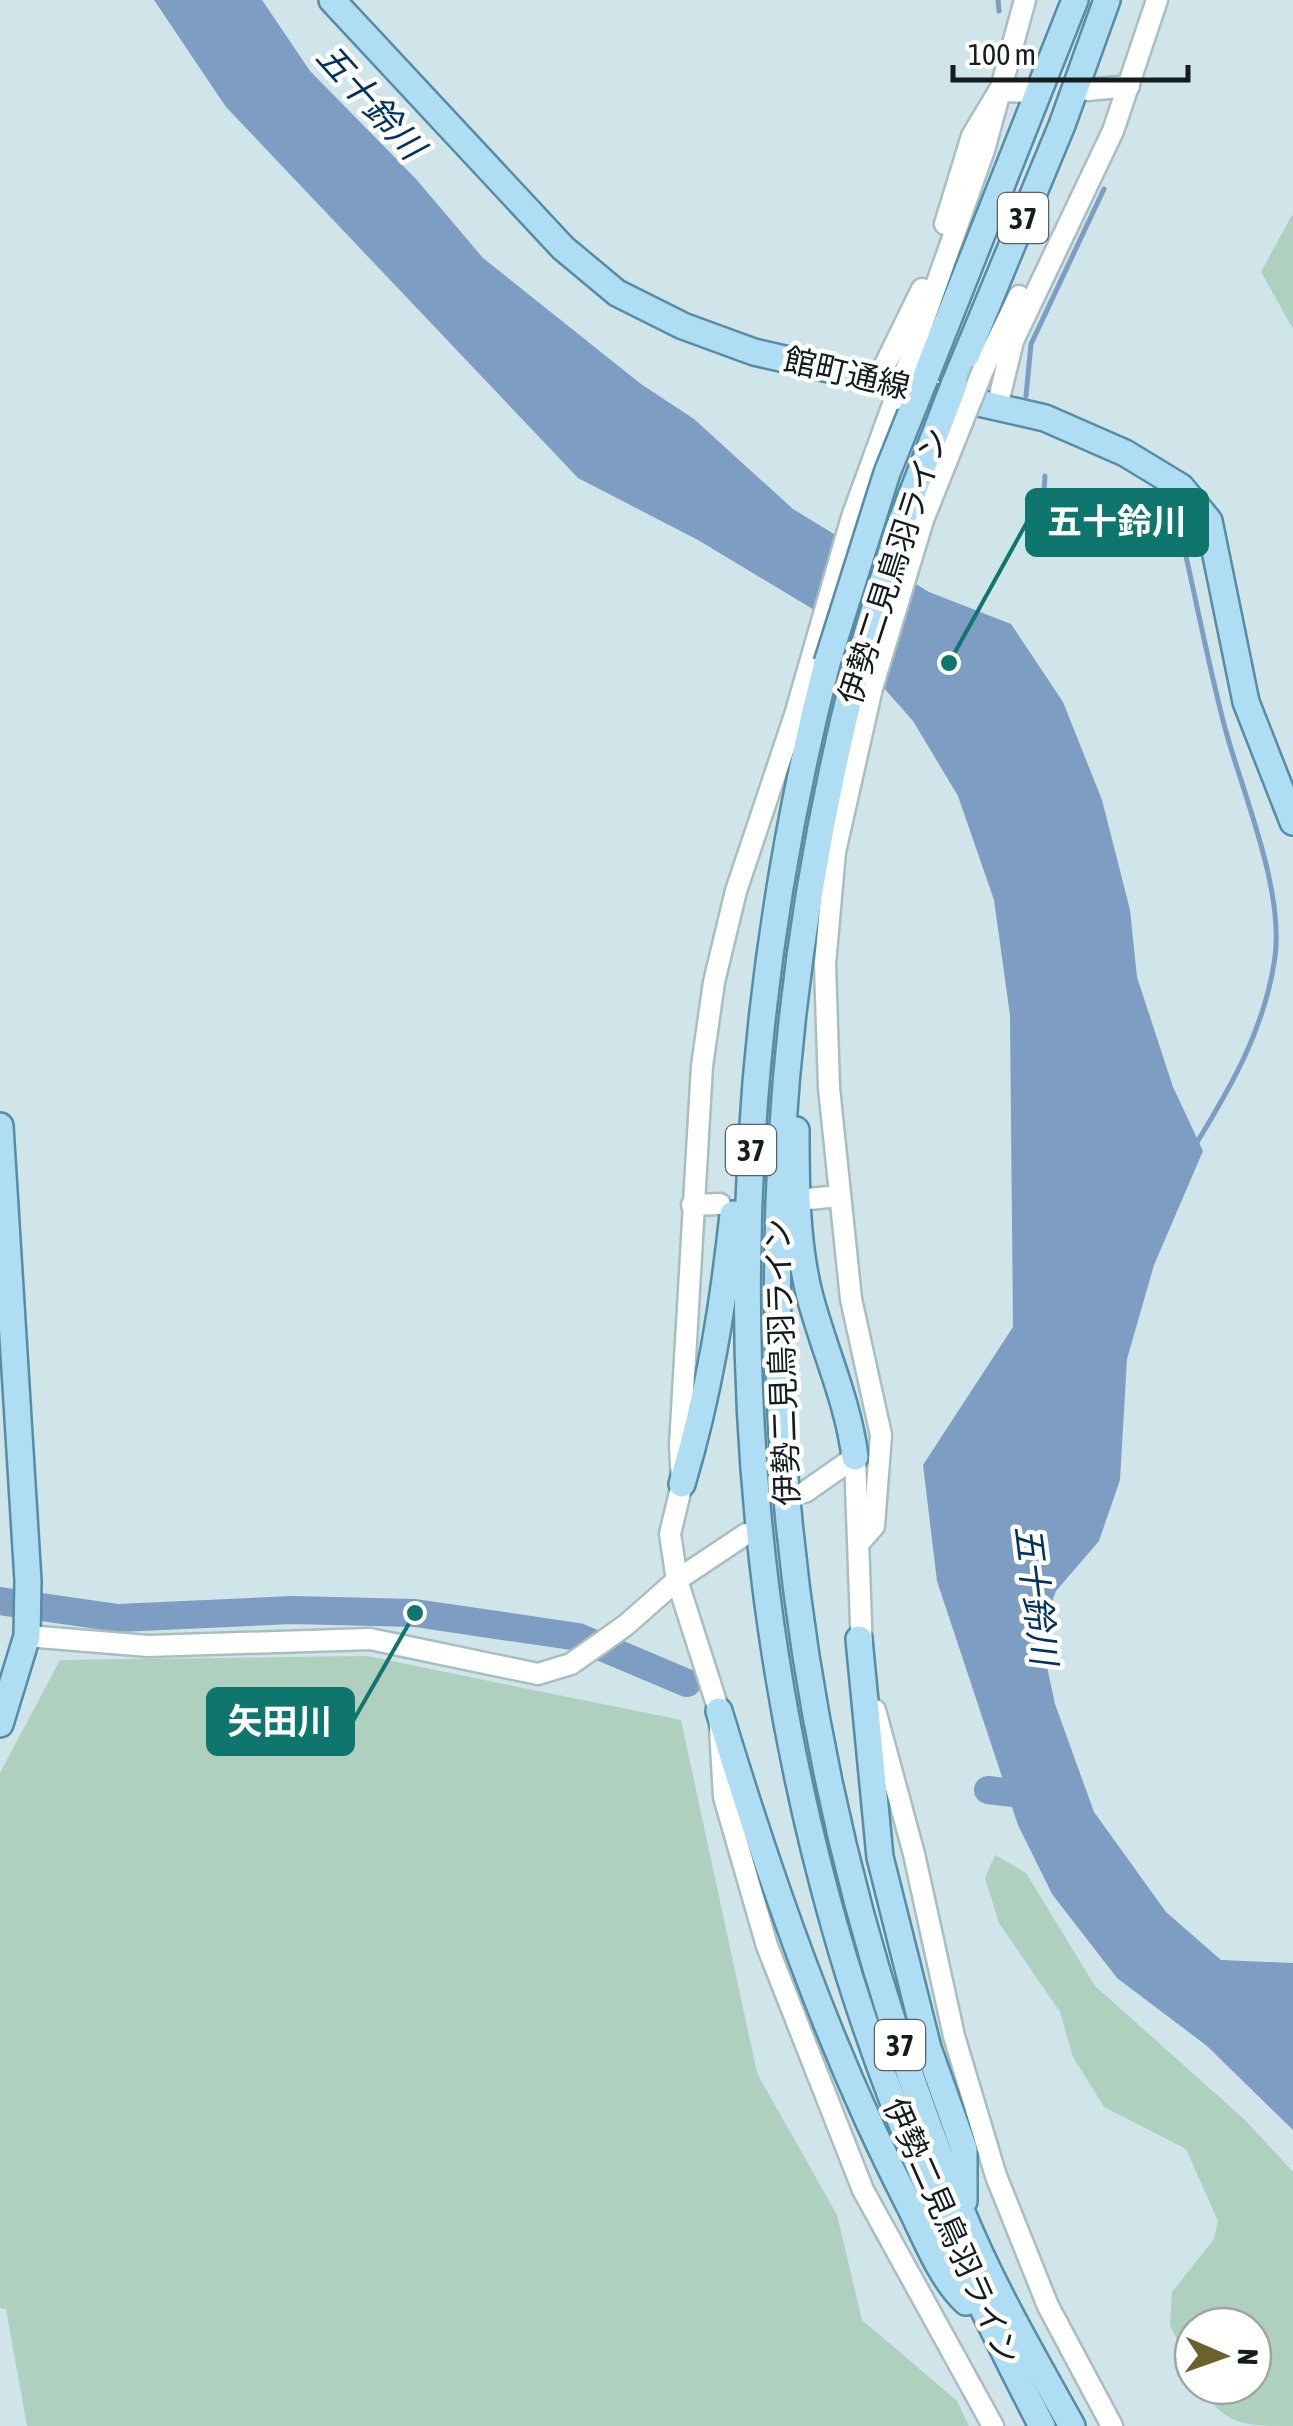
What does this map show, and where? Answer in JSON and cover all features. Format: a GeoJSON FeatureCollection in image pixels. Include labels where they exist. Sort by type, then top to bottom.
{"type":"FeatureCollection","features":[{"type":"Feature","properties":{"kind":"main road","name":"館町通線"},"geometry":{"type":"LineString","coordinates":[[332,0],[562,248],[618,293],[683,326],[754,352],[881,372],[1046,418],[1124,453],[1168,478],[1201,508],[1214,540],[1246,702],[1293,822]]}},
{"type":"Feature","properties":{"kind":"main road","name":"伊勢二見鳥羽ライン"},"geometry":{"type":"LineString","coordinates":[[1042,2426],[988,2322],[897,2108],[842,1948],[802,1798],[772,1643],[757,1511],[746,1302],[758,1040],[769,937],[827,663],[887,473],[912,374],[1075,0]]}},
{"type":"Feature","properties":{"kind":"main road","name":"伊勢二見鳥羽ライン"},"geometry":{"type":"LineString","coordinates":[[1072,2426],[964,2218],[902,2052],[830,1790],[790,1540],[778,1401],[776,1204],[786,1056],[806,910],[822,812],[853,682],[897,533],[1062,124],[1107,0]]}},
{"type":"Feature","properties":{"kind":"main road"},"geometry":{"type":"LineString","coordinates":[[806,910],[796,1100],[800,1237],[824,1345],[850,1420],[855,1457]]}},
{"type":"Feature","properties":{"kind":"main road"},"geometry":{"type":"LineString","coordinates":[[682,1484],[704,1413],[720,1328],[748,1044],[769,937]]}},
{"type":"Feature","properties":{"kind":"main road"},"geometry":{"type":"LineString","coordinates":[[0,1126],[3,1239],[28,1581],[26,1636],[0,1724]]}},
{"type":"Feature","properties":{"kind":"main road"},"geometry":{"type":"LineString","coordinates":[[859,1639],[880,1857],[928,2048],[964,2149],[964,2218]]}},
{"type":"Feature","properties":{"kind":"main road"},"geometry":{"type":"LineString","coordinates":[[719,1711],[762,1848],[838,2054],[885,2163],[960,2298],[988,2322]]}},
{"type":"Feature","properties":{"kind":"street"},"geometry":{"type":"LineString","coordinates":[[993,2426],[863,2190],[766,1946],[724,1797],[719,1711],[677,1580],[670,1534],[682,1484],[680,1445],[692,1205],[714,982],[736,891],[795,714],[852,517],[912,374],[984,150],[1025,0]]}},
{"type":"Feature","properties":{"kind":"street"},"geometry":{"type":"LineString","coordinates":[[997,407],[1013,341],[1113,131],[1157,0]]}},
{"type":"Feature","properties":{"kind":"street"},"geometry":{"type":"LineString","coordinates":[[1088,90],[1129,86]]}},
{"type":"Feature","properties":{"kind":"street"},"geometry":{"type":"LineString","coordinates":[[860,1542],[874,1526],[881,1435],[851,1298],[829,1088],[827,908],[842,814],[872,688],[943,463],[1078,175],[1129,86]]}},
{"type":"Feature","properties":{"kind":"street"},"geometry":{"type":"LineString","coordinates":[[881,372],[918,302],[972,136],[999,91]]}},
{"type":"Feature","properties":{"kind":"street"},"geometry":{"type":"LineString","coordinates":[[999,91],[1030,92]]}},
{"type":"Feature","properties":{"kind":"street"},"geometry":{"type":"LineString","coordinates":[[808,1199],[840,1196]]}},
{"type":"Feature","properties":{"kind":"street"},"geometry":{"type":"LineString","coordinates":[[692,1205],[720,1204]]}},
{"type":"Feature","properties":{"kind":"street"},"geometry":{"type":"LineString","coordinates":[[805,1492],[855,1457]]}},
{"type":"Feature","properties":{"kind":"street"},"geometry":{"type":"LineString","coordinates":[[855,1457],[860,1542],[859,1639],[914,1854],[954,2036],[996,2176],[1048,2306],[1112,2426]]}},
{"type":"Feature","properties":{"kind":"street"},"geometry":{"type":"LineString","coordinates":[[26,1636],[148,1646],[370,1639],[538,1674],[571,1664],[626,1625],[677,1580],[746,1534]]}},
{"type":"Feature","properties":{"kind":"green space"},"geometry":{"type":"Polygon","coordinates":[[[1293,215],[1293,329],[1261,272],[1293,215]]]}},
{"type":"Feature","properties":{"kind":"green space"},"geometry":{"type":"Polygon","coordinates":[[[367,1656],[681,1720],[757,2073],[837,2215],[862,2320],[957,2401],[969,2426],[27,2426],[6,2309],[0,2308],[0,1773],[60,1660],[367,1656]]]}},
{"type":"Feature","properties":{"kind":"green space"},"geometry":{"type":"Polygon","coordinates":[[[995,1855],[1026,1873],[1095,1986],[1245,2120],[1293,2172],[1293,2426],[1249,2424],[1227,2416],[1215,2406],[1273,2406],[1273,2306],[1173,2306],[1173,2331],[1172,2292],[1214,2239],[1218,2221],[1186,2149],[1104,2107],[1073,2057],[1060,2012],[999,1923],[985,1878],[995,1855]]]}},
{"type":"Feature","properties":{"kind":"water","name":"五十鈴川"},"geometry":{"type":"Polygon","coordinates":[[[154,0],[262,0],[310,71],[416,179],[483,258],[641,384],[694,419],[793,509],[929,592],[1011,624],[1063,702],[1102,800],[1130,910],[1137,977],[1173,1087],[1203,1151],[1154,1265],[1127,1359],[1120,1480],[1099,1541],[1056,1591],[1040,1634],[1055,1704],[1094,1812],[1166,1912],[1221,1960],[1293,1963],[1293,2130],[1207,2046],[1117,1978],[1052,1894],[1018,1825],[937,1581],[923,1465],[1013,1327],[1010,1015],[994,900],[958,796],[913,721],[816,611],[698,540],[578,478],[226,107],[154,0]]]}},
{"type":"Feature","properties":{"kind":"waterway"},"geometry":{"type":"LineString","coordinates":[[998,0],[999,11]]}},
{"type":"Feature","properties":{"kind":"waterway"},"geometry":{"type":"LineString","coordinates":[[1026,396],[1031,344],[1104,189]]}},
{"type":"Feature","properties":{"kind":"waterway"},"geometry":{"type":"LineString","coordinates":[[1045,476],[1044,490],[1127,505],[1167,518],[1183,543],[1225,728],[1268,872],[1276,930],[1275,957],[1264,1008],[1245,1055],[1196,1144]]}},
{"type":"Feature","properties":{"kind":"waterway"},"geometry":{"type":"LineString","coordinates":[[0,1601],[118,1618],[292,1610],[415,1613],[578,1637],[687,1683]]}},
{"type":"Feature","properties":{"kind":"waterway"},"geometry":{"type":"LineString","coordinates":[[988,1790],[1036,1796]]}},
{"type":"Feature","properties":{"kind":"place","name":"五十鈴川"},"geometry":{"type":"Point","coordinates":[949,663]}},
{"type":"Feature","properties":{"kind":"place","name":"矢田川"},"geometry":{"type":"Point","coordinates":[415,1613]}}]}
